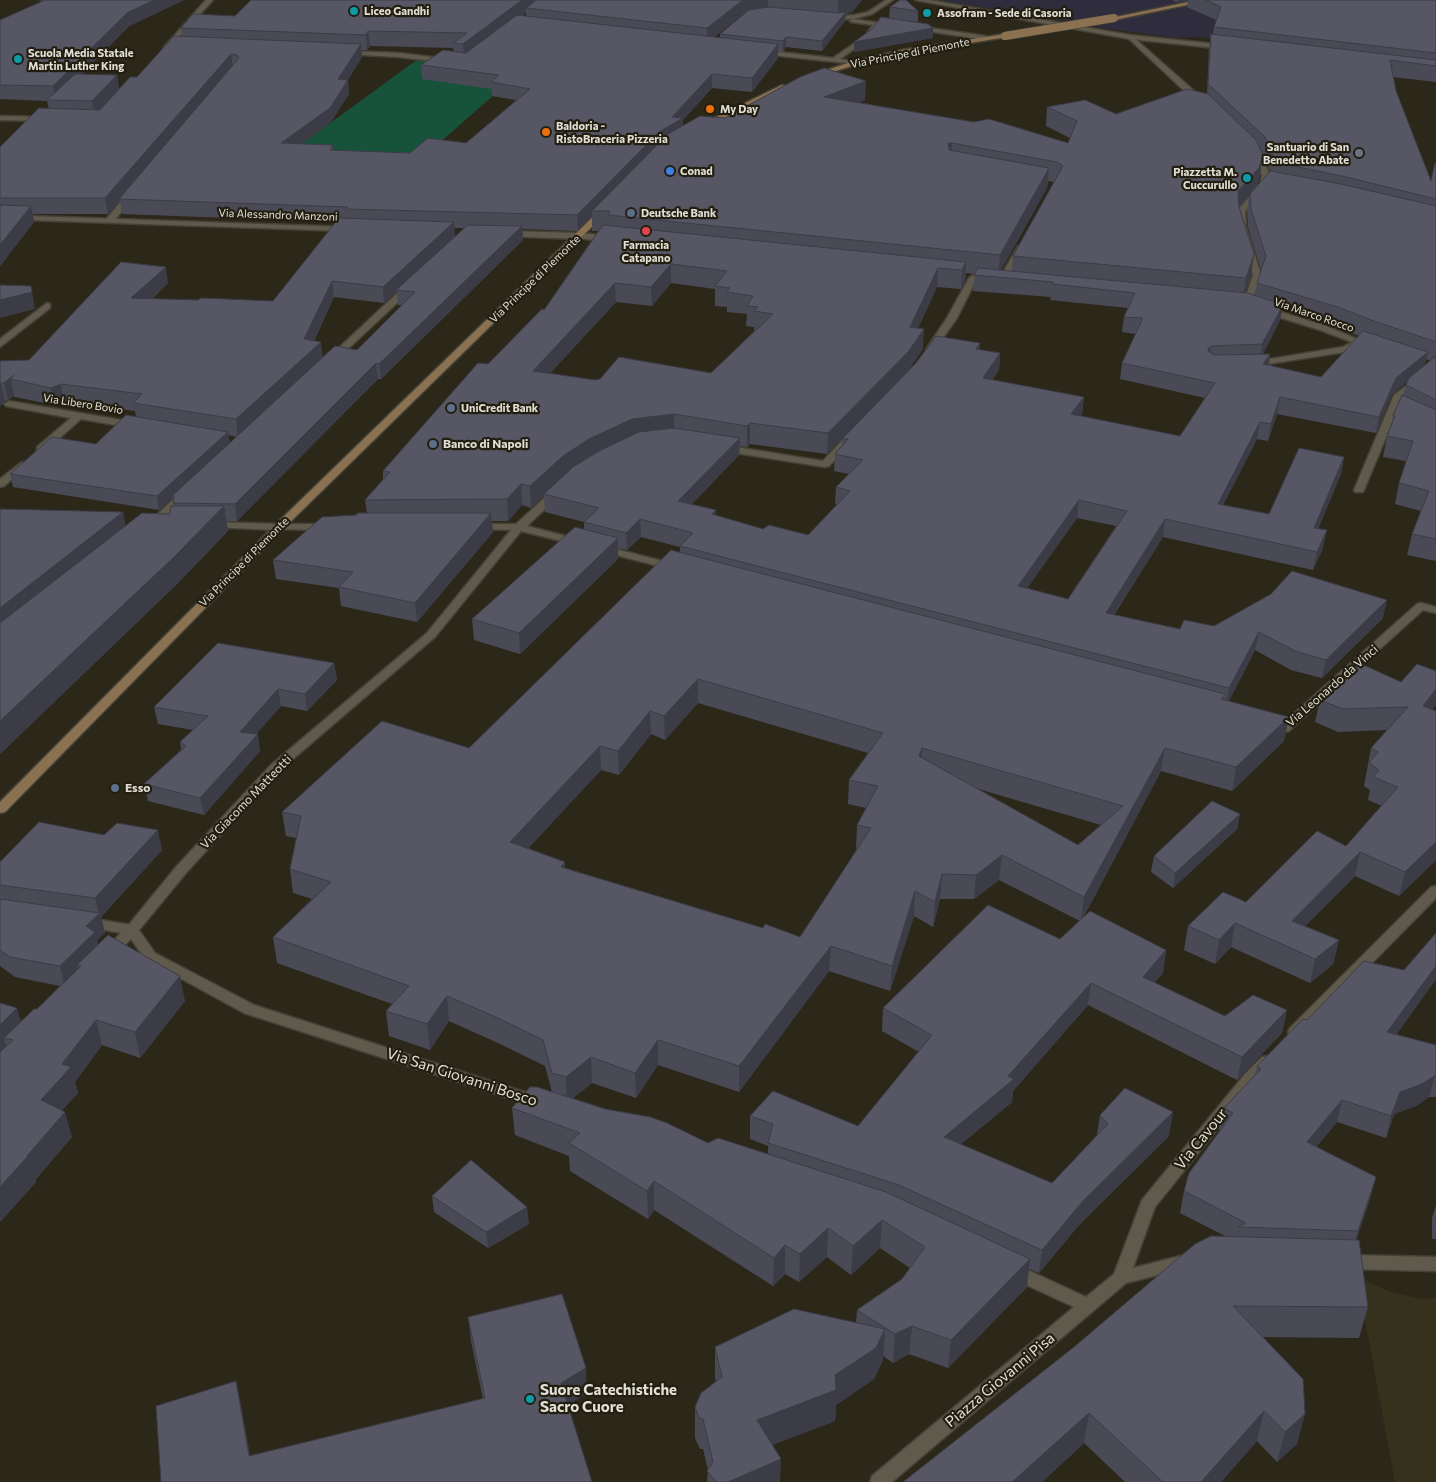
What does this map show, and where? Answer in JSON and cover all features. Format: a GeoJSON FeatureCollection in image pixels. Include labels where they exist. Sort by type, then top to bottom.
{"type":"FeatureCollection","features":[{"type":"Feature","properties":{"kind":"main road","name":"Via Principe di Piemonte"},"geometry":{"type":"LineString","coordinates":[[810,77],[853,63],[902,52],[1114,18],[1208,0]]}},
{"type":"Feature","properties":{"kind":"main road"},"geometry":{"type":"LineString","coordinates":[[698,129],[739,107],[791,84]]}},
{"type":"Feature","properties":{"kind":"main road","name":"Via Principe di Piemonte"},"geometry":{"type":"LineString","coordinates":[[0,809],[279,527],[613,202]]}},
{"type":"Feature","properties":{"kind":"street"},"geometry":{"type":"LineString","coordinates":[[162,53],[210,0]]}},
{"type":"Feature","properties":{"kind":"street"},"geometry":{"type":"LineString","coordinates":[[838,19],[870,13],[890,0]]}},
{"type":"Feature","properties":{"kind":"street"},"geometry":{"type":"LineString","coordinates":[[918,0],[1130,37],[1235,48]]}},
{"type":"Feature","properties":{"kind":"street"},"geometry":{"type":"LineString","coordinates":[[821,18],[886,24]]}},
{"type":"Feature","properties":{"kind":"street"},"geometry":{"type":"LineString","coordinates":[[835,60],[868,37],[877,23]]}},
{"type":"Feature","properties":{"kind":"street"},"geometry":{"type":"LineString","coordinates":[[904,27],[986,38]]}},
{"type":"Feature","properties":{"kind":"street"},"geometry":{"type":"LineString","coordinates":[[1130,37],[1202,103]]}},
{"type":"Feature","properties":{"kind":"street"},"geometry":{"type":"LineString","coordinates":[[168,46],[178,46]]}},
{"type":"Feature","properties":{"kind":"street"},"geometry":{"type":"LineString","coordinates":[[749,50],[853,63]]}},
{"type":"Feature","properties":{"kind":"street"},"geometry":{"type":"LineString","coordinates":[[341,52],[398,55],[456,62]]}},
{"type":"Feature","properties":{"kind":"street"},"geometry":{"type":"LineString","coordinates":[[0,118],[50,119]]}},
{"type":"Feature","properties":{"kind":"street"},"geometry":{"type":"LineString","coordinates":[[25,125],[31,119]]}},
{"type":"Feature","properties":{"kind":"street","name":"Via Marco Rocco"},"geometry":{"type":"LineString","coordinates":[[1249,146],[1258,157],[1269,184],[1241,211],[1242,227],[1257,275],[1242,304],[1323,328],[1376,348]]}},
{"type":"Feature","properties":{"kind":"street"},"geometry":{"type":"LineString","coordinates":[[110,220],[135,190]]}},
{"type":"Feature","properties":{"kind":"street","name":"Via Alessandro Manzoni"},"geometry":{"type":"LineString","coordinates":[[0,217],[357,230]]}},
{"type":"Feature","properties":{"kind":"street"},"geometry":{"type":"LineString","coordinates":[[495,234],[580,236],[619,240]]}},
{"type":"Feature","properties":{"kind":"street"},"geometry":{"type":"LineString","coordinates":[[927,354],[952,318],[1025,241]]}},
{"type":"Feature","properties":{"kind":"street"},"geometry":{"type":"LineString","coordinates":[[322,368],[416,281]]}},
{"type":"Feature","properties":{"kind":"street"},"geometry":{"type":"LineString","coordinates":[[0,344],[47,306]]}},
{"type":"Feature","properties":{"kind":"street"},"geometry":{"type":"LineString","coordinates":[[1241,365],[1260,365],[1345,350],[1360,342]]}},
{"type":"Feature","properties":{"kind":"street"},"geometry":{"type":"LineString","coordinates":[[1359,490],[1398,408],[1399,395],[1427,372]]}},
{"type":"Feature","properties":{"kind":"street","name":"Via Libero Bovio"},"geometry":{"type":"LineString","coordinates":[[9,404],[146,427]]}},
{"type":"Feature","properties":{"kind":"street"},"geometry":{"type":"LineString","coordinates":[[0,484],[79,416]]}},
{"type":"Feature","properties":{"kind":"street"},"geometry":{"type":"LineString","coordinates":[[712,446],[825,464],[865,423]]}},
{"type":"Feature","properties":{"kind":"street"},"geometry":{"type":"LineString","coordinates":[[171,524],[146,527],[193,487]]}},
{"type":"Feature","properties":{"kind":"street","name":"Via Giacomo Matteotti"},"geometry":{"type":"LineString","coordinates":[[97,965],[132,930],[181,870],[275,768],[431,636],[519,527],[562,488]]}},
{"type":"Feature","properties":{"kind":"street"},"geometry":{"type":"LineString","coordinates":[[198,525],[333,527]]}},
{"type":"Feature","properties":{"kind":"street"},"geometry":{"type":"LineString","coordinates":[[460,527],[519,527],[682,570]]}},
{"type":"Feature","properties":{"kind":"street","name":"Via Leonardo da Vinci"},"geometry":{"type":"LineString","coordinates":[[1257,721],[1285,728],[1421,606],[1436,610]]}},
{"type":"Feature","properties":{"kind":"street","name":"Via Cavour"},"geometry":{"type":"LineString","coordinates":[[1121,1278],[1148,1204],[1250,1078],[1436,890]]}},
{"type":"Feature","properties":{"kind":"street"},"geometry":{"type":"LineString","coordinates":[[74,921],[132,930]]}},
{"type":"Feature","properties":{"kind":"street","name":"Via San Giovanni Bosco"},"geometry":{"type":"LineString","coordinates":[[132,930],[150,956],[249,1009],[551,1106]]}},
{"type":"Feature","properties":{"kind":"street"},"geometry":{"type":"LineString","coordinates":[[1121,1278],[1196,1259]]}},
{"type":"Feature","properties":{"kind":"street"},"geometry":{"type":"LineString","coordinates":[[1330,1261],[1436,1264]]}},
{"type":"Feature","properties":{"kind":"street"},"geometry":{"type":"LineString","coordinates":[[997,1263],[1088,1306]]}},
{"type":"Feature","properties":{"kind":"street","name":"Piazza Giovanni Pisa"},"geometry":{"type":"LineString","coordinates":[[879,1482],[1121,1278]]}},
{"type":"Feature","properties":{"kind":"shaded area"},"geometry":{"type":"Polygon","coordinates":[[[939,0],[1436,0],[1436,68],[1201,37],[1176,38],[1109,29],[939,0]]]}},
{"type":"Feature","properties":{"kind":"shaded area"},"geometry":{"type":"Polygon","coordinates":[[[1357,1276],[1390,1292],[1423,1299],[1436,1298],[1436,1482],[1395,1482],[1357,1276]]]}},
{"type":"Feature","properties":{"kind":"green space"},"geometry":{"type":"Polygon","coordinates":[[[418,59],[519,73],[413,166],[277,162],[418,59]]]}},
{"type":"Feature","properties":{"kind":"building"},"geometry":{"type":"Polygon","coordinates":[[[45,0],[154,0],[127,13],[53,86],[0,85],[0,20],[45,0]]]}},
{"type":"Feature","properties":{"kind":"building"},"geometry":{"type":"Polygon","coordinates":[[[251,0],[522,0],[463,44],[453,43],[467,33],[368,31],[366,35],[181,28],[193,14],[235,16],[251,0]]]}},
{"type":"Feature","properties":{"kind":"building"},"geometry":{"type":"Polygon","coordinates":[[[536,0],[743,0],[707,28],[526,8],[536,0]]]}},
{"type":"Feature","properties":{"kind":"building"},"geometry":{"type":"Polygon","coordinates":[[[900,0],[906,0],[918,11],[890,7],[900,0]]]}},
{"type":"Feature","properties":{"kind":"building"},"geometry":{"type":"Polygon","coordinates":[[[1206,0],[1436,0],[1436,53],[1214,27],[1221,7],[1206,0]]]}},
{"type":"Feature","properties":{"kind":"building"},"geometry":{"type":"Polygon","coordinates":[[[768,7],[838,13],[846,12],[822,41],[786,37],[783,41],[720,34],[749,10],[768,7]]]}},
{"type":"Feature","properties":{"kind":"building"},"geometry":{"type":"Polygon","coordinates":[[[517,15],[778,44],[752,78],[712,74],[672,117],[683,118],[659,132],[577,215],[346,209],[348,207],[119,199],[239,58],[237,55],[231,54],[105,198],[0,198],[0,147],[39,108],[100,110],[130,77],[137,77],[174,36],[361,44],[338,79],[348,80],[330,108],[281,143],[333,145],[330,150],[410,153],[428,138],[466,143],[530,89],[491,82],[499,75],[421,65],[443,50],[466,53],[517,15]]]}},
{"type":"Feature","properties":{"kind":"building"},"geometry":{"type":"Polygon","coordinates":[[[881,17],[928,24],[933,28],[854,42],[872,29],[881,17]]]}},
{"type":"Feature","properties":{"kind":"building"},"geometry":{"type":"Polygon","coordinates":[[[1211,34],[1436,60],[1436,66],[1390,60],[1396,91],[1431,181],[1436,163],[1436,199],[1274,162],[1274,157],[1265,137],[1208,84],[1211,34]]]}},
{"type":"Feature","properties":{"kind":"building"},"geometry":{"type":"Polygon","coordinates":[[[824,68],[866,81],[824,97],[974,122],[989,119],[1068,143],[1077,121],[1047,107],[1085,100],[1116,114],[1187,89],[1208,94],[1256,140],[1263,155],[1259,168],[1238,191],[1239,207],[1254,254],[1246,278],[1013,256],[1063,166],[1057,162],[952,143],[948,143],[949,150],[1049,168],[1000,255],[608,215],[610,211],[592,211],[668,134],[700,116],[725,118],[800,77],[824,68]]]}},
{"type":"Feature","properties":{"kind":"building"},"geometry":{"type":"Polygon","coordinates":[[[75,74],[117,75],[92,101],[47,100],[75,74]]]}},
{"type":"Feature","properties":{"kind":"building"},"geometry":{"type":"Polygon","coordinates":[[[1270,171],[1341,184],[1436,206],[1436,342],[1338,307],[1257,283],[1266,256],[1251,209],[1250,194],[1270,171]]]}},
{"type":"Feature","properties":{"kind":"building"},"geometry":{"type":"Polygon","coordinates":[[[0,205],[31,206],[0,245],[0,205]]]}},
{"type":"Feature","properties":{"kind":"building"},"geometry":{"type":"Polygon","coordinates":[[[339,218],[454,222],[383,287],[332,281],[304,339],[321,342],[236,419],[133,403],[142,394],[61,384],[51,388],[11,379],[14,375],[0,384],[0,361],[29,360],[121,262],[166,267],[131,298],[273,301],[339,218]]]}},
{"type":"Feature","properties":{"kind":"building"},"geometry":{"type":"Polygon","coordinates":[[[468,225],[522,226],[379,364],[376,363],[235,504],[173,503],[174,496],[172,496],[335,346],[357,350],[415,292],[396,290],[468,225]]]}},
{"type":"Feature","properties":{"kind":"building"},"geometry":{"type":"Polygon","coordinates":[[[603,225],[966,262],[962,270],[938,268],[910,327],[924,329],[908,352],[828,433],[750,423],[747,426],[674,414],[632,419],[589,439],[563,456],[530,486],[521,484],[507,499],[365,500],[390,472],[383,471],[478,363],[488,364],[542,309],[544,310],[603,225]],[[671,264],[651,287],[615,283],[533,371],[595,380],[600,379],[619,357],[711,373],[773,314],[754,311],[758,307],[747,306],[753,296],[727,292],[730,288],[715,286],[727,271],[671,264]]]}},
{"type":"Feature","properties":{"kind":"building"},"geometry":{"type":"Polygon","coordinates":[[[978,268],[1248,293],[1283,305],[1262,344],[1211,346],[1208,351],[1214,355],[1270,354],[1263,364],[1321,377],[1363,331],[1428,352],[1396,378],[1379,417],[1280,397],[1271,424],[1260,422],[1218,504],[1269,514],[1299,448],[1344,457],[1314,528],[1327,530],[1317,552],[1165,519],[1106,613],[1180,629],[1184,620],[1214,626],[1271,594],[1292,571],[1387,600],[1326,660],[1295,651],[1259,632],[1229,688],[680,546],[693,533],[640,519],[626,533],[584,522],[599,508],[544,494],[573,467],[599,451],[639,432],[674,428],[740,438],[678,501],[716,510],[712,514],[763,529],[769,525],[808,535],[850,491],[836,487],[863,460],[835,454],[848,439],[842,439],[916,363],[936,336],[980,343],[976,349],[1000,353],[983,378],[1084,397],[1071,414],[1180,436],[1215,383],[1122,363],[1143,318],[1124,317],[1135,293],[1052,284],[1053,282],[974,275],[978,268]],[[1079,500],[1018,586],[1068,599],[1127,511],[1079,500]]]}},
{"type":"Feature","properties":{"kind":"building"},"geometry":{"type":"Polygon","coordinates":[[[0,285],[31,286],[32,292],[0,300],[0,285]]]}},
{"type":"Feature","properties":{"kind":"building"},"geometry":{"type":"Polygon","coordinates":[[[1436,356],[1436,400],[1406,385],[1409,378],[1436,356]]]}},
{"type":"Feature","properties":{"kind":"building"},"geometry":{"type":"Polygon","coordinates":[[[1402,395],[1436,410],[1436,539],[1412,534],[1429,491],[1399,483],[1413,441],[1387,436],[1402,395]]]}},
{"type":"Feature","properties":{"kind":"building"},"geometry":{"type":"Polygon","coordinates":[[[126,415],[228,432],[157,496],[10,474],[52,437],[96,444],[126,415]]]}},
{"type":"Feature","properties":{"kind":"building"},"geometry":{"type":"Polygon","coordinates":[[[171,506],[224,506],[173,558],[0,721],[0,623],[142,513],[170,514],[171,506]]]}},
{"type":"Feature","properties":{"kind":"building"},"geometry":{"type":"Polygon","coordinates":[[[0,509],[123,512],[0,608],[0,509]]]}},
{"type":"Feature","properties":{"kind":"building"},"geometry":{"type":"Polygon","coordinates":[[[358,513],[491,513],[415,603],[339,587],[353,572],[273,560],[322,517],[356,515],[358,513]]]}},
{"type":"Feature","properties":{"kind":"building"},"geometry":{"type":"Polygon","coordinates":[[[575,527],[618,538],[519,633],[472,619],[575,527]]]}},
{"type":"Feature","properties":{"kind":"building"},"geometry":{"type":"Polygon","coordinates":[[[671,550],[1225,694],[1221,699],[1289,717],[1236,767],[1165,748],[1084,897],[1002,855],[976,875],[942,874],[935,902],[915,891],[892,966],[831,946],[739,1066],[658,1040],[635,1073],[591,1057],[566,1077],[552,1073],[543,1040],[496,1017],[447,996],[427,1024],[386,1011],[409,986],[273,937],[331,882],[290,869],[301,816],[282,812],[382,721],[469,748],[671,550]],[[698,679],[664,716],[650,711],[618,751],[600,746],[510,842],[565,862],[561,867],[763,928],[765,924],[800,937],[871,828],[857,825],[878,786],[849,780],[883,733],[698,679]],[[922,748],[919,756],[1078,845],[1123,806],[922,748]]]}},
{"type":"Feature","properties":{"kind":"building"},"geometry":{"type":"Polygon","coordinates":[[[218,643],[334,663],[305,694],[278,689],[240,732],[258,734],[200,798],[144,784],[186,746],[180,742],[208,716],[154,707],[218,643]]]}},
{"type":"Feature","properties":{"kind":"building"},"geometry":{"type":"Polygon","coordinates":[[[1359,663],[1401,682],[1417,664],[1436,671],[1436,689],[1423,706],[1436,711],[1436,842],[1405,872],[1360,852],[1292,921],[1339,940],[1315,959],[1235,923],[1219,940],[1188,926],[1223,892],[1246,902],[1317,831],[1346,846],[1398,787],[1373,777],[1379,770],[1369,763],[1378,752],[1371,748],[1408,707],[1343,709],[1320,700],[1359,663]]]}},
{"type":"Feature","properties":{"kind":"building"},"geometry":{"type":"Polygon","coordinates":[[[1212,801],[1240,814],[1175,873],[1154,856],[1212,801]]]}},
{"type":"Feature","properties":{"kind":"building"},"geometry":{"type":"Polygon","coordinates":[[[39,822],[104,835],[117,823],[158,830],[95,898],[0,885],[0,862],[39,822]]]}},
{"type":"Feature","properties":{"kind":"building"},"geometry":{"type":"Polygon","coordinates":[[[0,899],[100,913],[86,926],[95,932],[60,966],[10,957],[0,950],[0,899]]]}},
{"type":"Feature","properties":{"kind":"building"},"geometry":{"type":"Polygon","coordinates":[[[988,905],[1060,939],[1090,911],[1166,950],[1143,977],[1225,1016],[1253,995],[1287,1010],[1242,1057],[1091,983],[1008,1076],[1014,1079],[944,1137],[1052,1183],[1108,1124],[1100,1115],[1125,1088],[1173,1112],[1083,1201],[1042,1250],[899,1185],[768,1143],[773,1124],[750,1116],[773,1091],[858,1126],[932,1035],[883,1008],[988,905]]]}},
{"type":"Feature","properties":{"kind":"building"},"geometry":{"type":"Polygon","coordinates":[[[1436,933],[1436,966],[1387,1032],[1436,1045],[1436,1075],[1422,1084],[1400,1092],[1391,1116],[1342,1100],[1307,1142],[1376,1177],[1358,1231],[1238,1227],[1246,1223],[1184,1191],[1189,1173],[1233,1113],[1224,1108],[1261,1069],[1257,1066],[1303,1019],[1307,1020],[1364,961],[1404,970],[1436,933]]]}},
{"type":"Feature","properties":{"kind":"building"},"geometry":{"type":"Polygon","coordinates":[[[108,935],[180,976],[135,1032],[96,1020],[62,1064],[71,1067],[41,1100],[65,1112],[0,1187],[0,1052],[13,1040],[4,1038],[81,966],[77,965],[108,935]]]}},
{"type":"Feature","properties":{"kind":"building"},"geometry":{"type":"Polygon","coordinates":[[[0,1003],[17,1008],[0,1025],[0,1003]]]}},
{"type":"Feature","properties":{"kind":"building"},"geometry":{"type":"Polygon","coordinates":[[[530,1087],[537,1087],[605,1109],[650,1117],[708,1143],[718,1138],[886,1192],[1030,1259],[951,1340],[912,1326],[895,1334],[857,1310],[902,1279],[925,1247],[882,1220],[853,1246],[828,1228],[800,1254],[785,1245],[774,1258],[654,1181],[647,1191],[569,1143],[580,1133],[512,1108],[530,1087]]]}},
{"type":"Feature","properties":{"kind":"building"},"geometry":{"type":"Polygon","coordinates":[[[471,1160],[527,1207],[486,1232],[432,1196],[471,1160]]]}},
{"type":"Feature","properties":{"kind":"building"},"geometry":{"type":"Polygon","coordinates":[[[1211,1236],[1359,1240],[1368,1307],[1233,1306],[1303,1379],[1305,1414],[1285,1432],[1264,1411],[1201,1482],[1163,1482],[1089,1413],[1012,1482],[903,1482],[1074,1347],[1195,1244],[1211,1236]]]}},
{"type":"Feature","properties":{"kind":"building","name":"Suore Catechistiche Sacro Cuore"},"geometry":{"type":"Polygon","coordinates":[[[562,1294],[586,1368],[561,1383],[592,1482],[161,1482],[156,1406],[236,1381],[249,1456],[485,1398],[468,1317],[562,1294]]]}},
{"type":"Feature","properties":{"kind":"building"},"geometry":{"type":"Polygon","coordinates":[[[794,1309],[885,1329],[876,1348],[835,1375],[836,1390],[757,1420],[781,1459],[728,1482],[717,1482],[707,1471],[713,1462],[703,1419],[699,1418],[695,1407],[701,1393],[722,1377],[715,1347],[794,1309]]]}},
{"type":"Feature","properties":{"kind":"place","name":"Liceo Gandhi"},"geometry":{"type":"Point","coordinates":[354,11]}},
{"type":"Feature","properties":{"kind":"place","name":"Assofram - Sede di Casoria"},"geometry":{"type":"Point","coordinates":[927,13]}},
{"type":"Feature","properties":{"kind":"place","name":"Scuola Media Statale Martin Luther King"},"geometry":{"type":"Point","coordinates":[18,59]}},
{"type":"Feature","properties":{"kind":"place","name":"My Day"},"geometry":{"type":"Point","coordinates":[710,109]}},
{"type":"Feature","properties":{"kind":"place","name":"Baldoria - RistoBraceria Pizzeria"},"geometry":{"type":"Point","coordinates":[546,132]}},
{"type":"Feature","properties":{"kind":"place","name":"Santuario di San Benedetto Abate"},"geometry":{"type":"Point","coordinates":[1359,153]}},
{"type":"Feature","properties":{"kind":"place","name":"Conad"},"geometry":{"type":"Point","coordinates":[670,171]}},
{"type":"Feature","properties":{"kind":"place","name":"Piazzetta M. Cuccurullo"},"geometry":{"type":"Point","coordinates":[1247,178]}},
{"type":"Feature","properties":{"kind":"place","name":"Deutsche Bank"},"geometry":{"type":"Point","coordinates":[631,213]}},
{"type":"Feature","properties":{"kind":"place","name":"Farmacia Catapano"},"geometry":{"type":"Point","coordinates":[646,231]}},
{"type":"Feature","properties":{"kind":"place","name":"UniCredit Bank"},"geometry":{"type":"Point","coordinates":[451,408]}},
{"type":"Feature","properties":{"kind":"place","name":"Banco di Napoli"},"geometry":{"type":"Point","coordinates":[433,444]}},
{"type":"Feature","properties":{"kind":"place","name":"Esso"},"geometry":{"type":"Point","coordinates":[115,788]}},
{"type":"Feature","properties":{"kind":"place","name":"Suore Catechistiche Sacro Cuore"},"geometry":{"type":"Point","coordinates":[530,1399]}}]}
